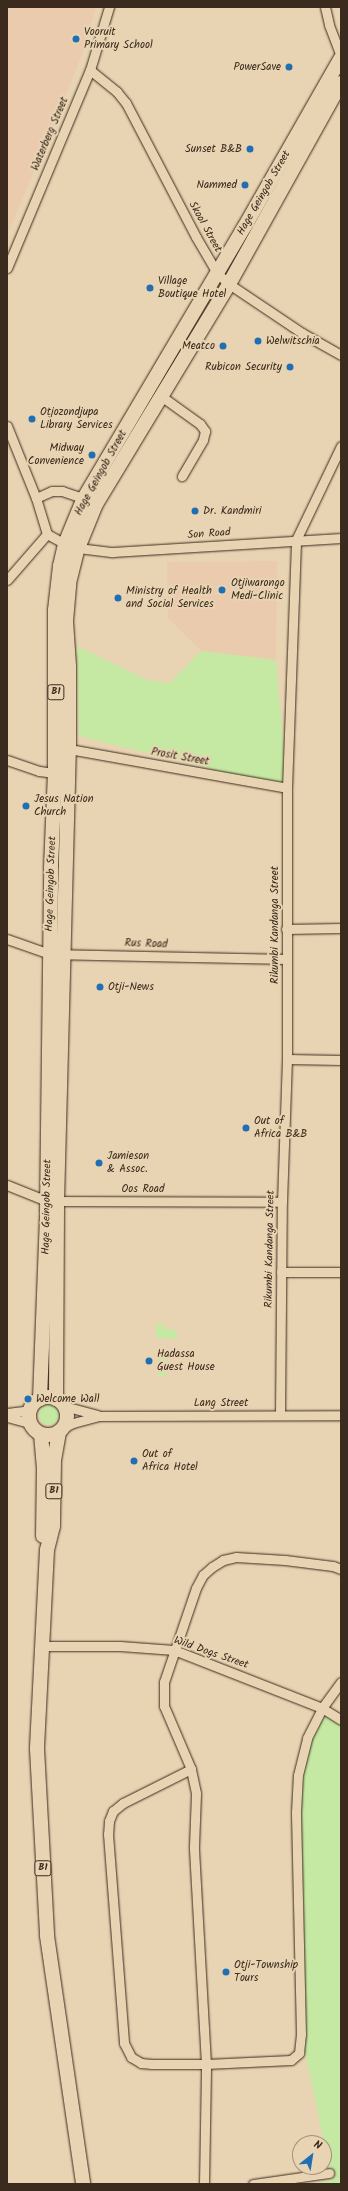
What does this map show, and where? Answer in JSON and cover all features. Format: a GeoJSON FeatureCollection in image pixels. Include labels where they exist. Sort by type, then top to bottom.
{"type":"FeatureCollection","features":[{"type":"Feature","properties":{"kind":"highway","name":"Hage Geingob Street"},"geometry":{"type":"LineString","coordinates":[[111,466],[161,396],[229,284],[251,229],[341,57]]}},
{"type":"Feature","properties":{"kind":"highway","name":"Hage Geingob Street"},"geometry":{"type":"LineString","coordinates":[[40,1399],[52,1201],[56,954],[55,610],[60,566],[72,546],[90,501],[111,466],[217,273],[251,229],[341,83]]}},
{"type":"Feature","properties":{"kind":"highway","name":"Hage Geingob Street"},"geometry":{"type":"LineString","coordinates":[[56,954],[69,749],[67,601],[72,546]]}},
{"type":"Feature","properties":{"kind":"highway","name":"Hage Geingob Street"},"geometry":{"type":"LineString","coordinates":[[52,1201],[60,1403],[67,1417],[61,1430]]}},
{"type":"Feature","properties":{"kind":"highway"},"geometry":{"type":"LineString","coordinates":[[60,1403],[48,1398],[40,1399],[30,1416],[33,1428],[41,1434],[47,1435],[61,1430]]}},
{"type":"Feature","properties":{"kind":"highway","name":"B1"},"geometry":{"type":"LineString","coordinates":[[61,1430],[54,1460],[52,1526],[47,1550],[37,1749],[47,1936],[83,2184]]}},
{"type":"Feature","properties":{"kind":"highway","name":"B1"},"geometry":{"type":"LineString","coordinates":[[41,1434],[44,1466],[43,1530],[47,1550]]}},
{"type":"Feature","properties":{"kind":"street","name":"Waterberg Street"},"geometry":{"type":"LineString","coordinates":[[7,268],[90,70],[109,7]]}},
{"type":"Feature","properties":{"kind":"street"},"geometry":{"type":"LineString","coordinates":[[325,7],[329,25],[341,57]]}},
{"type":"Feature","properties":{"kind":"street","name":"Skool Street"},"geometry":{"type":"LineString","coordinates":[[90,70],[118,92],[126,103],[196,237],[217,273],[229,284],[302,333],[341,356]]}},
{"type":"Feature","properties":{"kind":"street"},"geometry":{"type":"LineString","coordinates":[[161,396],[200,424],[205,431],[203,440],[182,476]]}},
{"type":"Feature","properties":{"kind":"street"},"geometry":{"type":"LineString","coordinates":[[7,426],[36,498],[47,534],[7,580]]}},
{"type":"Feature","properties":{"kind":"street","name":"Rikumbi Kandanga Street"},"geometry":{"type":"LineString","coordinates":[[280,1415],[282,1202],[287,1059],[287,788],[296,540],[341,446]]}},
{"type":"Feature","properties":{"kind":"street"},"geometry":{"type":"LineString","coordinates":[[36,498],[52,491],[62,490],[90,501]]}},
{"type":"Feature","properties":{"kind":"street","name":"Son Road"},"geometry":{"type":"LineString","coordinates":[[47,534],[72,546],[113,552],[341,538]]}},
{"type":"Feature","properties":{"kind":"street","name":"Prosit Street"},"geometry":{"type":"LineString","coordinates":[[69,749],[287,788]]}},
{"type":"Feature","properties":{"kind":"street"},"geometry":{"type":"LineString","coordinates":[[7,760],[40,771],[55,773]]}},
{"type":"Feature","properties":{"kind":"street"},"geometry":{"type":"LineString","coordinates":[[286,929],[341,928]]}},
{"type":"Feature","properties":{"kind":"street","name":"Rus Road"},"geometry":{"type":"LineString","coordinates":[[7,939],[56,954],[287,959]]}},
{"type":"Feature","properties":{"kind":"street"},"geometry":{"type":"LineString","coordinates":[[287,1059],[341,1060]]}},
{"type":"Feature","properties":{"kind":"street","name":"Oos Road"},"geometry":{"type":"LineString","coordinates":[[7,1185],[52,1201],[282,1202]]}},
{"type":"Feature","properties":{"kind":"street"},"geometry":{"type":"LineString","coordinates":[[281,1272],[341,1272]]}},
{"type":"Feature","properties":{"kind":"street","name":"Lang Street"},"geometry":{"type":"LineString","coordinates":[[60,1403],[100,1416]]}},
{"type":"Feature","properties":{"kind":"street"},"geometry":{"type":"LineString","coordinates":[[7,1413],[30,1416]]}},
{"type":"Feature","properties":{"kind":"street","name":"Lang Street"},"geometry":{"type":"LineString","coordinates":[[61,1430],[74,1423],[100,1416],[341,1415]]}},
{"type":"Feature","properties":{"kind":"street"},"geometry":{"type":"LineString","coordinates":[[7,1417],[30,1416]]}},
{"type":"Feature","properties":{"kind":"street"},"geometry":{"type":"LineString","coordinates":[[204,2184],[206,2064],[194,1846],[196,1793],[191,1769],[164,1706],[164,1682],[196,1588],[203,1575],[212,1566],[223,1560],[236,1557],[285,1560],[333,1566],[341,1569]]}},
{"type":"Feature","properties":{"kind":"street","name":"Wild Dogs Street"},"geometry":{"type":"LineString","coordinates":[[41,1646],[120,1646],[174,1650],[322,1708],[341,1720]]}},
{"type":"Feature","properties":{"kind":"street"},"geometry":{"type":"LineString","coordinates":[[191,1769],[123,1803],[113,1811],[109,1820],[108,1834],[124,2044],[131,2057],[141,2063],[206,2064],[291,2060],[299,2053],[301,2034],[296,1812],[298,1774],[307,1738],[322,1708],[341,1682]]}},
{"type":"Feature","properties":{"kind":"street"},"geometry":{"type":"LineString","coordinates":[[253,2184],[315,2175]]}},
{"type":"Feature","properties":{"kind":"shaded area"},"geometry":{"type":"Polygon","coordinates":[[[7,7],[96,7],[84,50],[7,236],[7,7]]]}},
{"type":"Feature","properties":{"kind":"shaded area","name":"Otjiwarongo Medi-Clinic"},"geometry":{"type":"Polygon","coordinates":[[[277,561],[276,660],[201,651],[168,618],[167,562],[277,561]]]}},
{"type":"Feature","properties":{"kind":"green space"},"geometry":{"type":"Polygon","coordinates":[[[77,646],[147,680],[170,683],[201,651],[276,660],[287,788],[79,736],[77,646]]]}},
{"type":"Feature","properties":{"kind":"green space"},"geometry":{"type":"Polygon","coordinates":[[[156,1324],[165,1325],[166,1329],[177,1330],[177,1339],[156,1338],[156,1324]]]}},
{"type":"Feature","properties":{"kind":"green space"},"geometry":{"type":"Polygon","coordinates":[[[158,1355],[166,1355],[166,1376],[158,1376],[158,1355]]]}},
{"type":"Feature","properties":{"kind":"green space"},"geometry":{"type":"Polygon","coordinates":[[[49,1405],[56,1408],[59,1415],[56,1422],[49,1425],[42,1422],[39,1415],[42,1408],[49,1405]]]}},
{"type":"Feature","properties":{"kind":"green space"},"geometry":{"type":"Polygon","coordinates":[[[322,1708],[341,1720],[341,2184],[312,2184],[332,2180],[332,2135],[322,2135],[301,2034],[298,1775],[322,1708]]]}},
{"type":"Feature","properties":{"kind":"place","name":"Vooruit Primary School"},"geometry":{"type":"Point","coordinates":[76,39]}},
{"type":"Feature","properties":{"kind":"place","name":"PowerSave"},"geometry":{"type":"Point","coordinates":[289,67]}},
{"type":"Feature","properties":{"kind":"place","name":"Sunset B&B"},"geometry":{"type":"Point","coordinates":[250,149]}},
{"type":"Feature","properties":{"kind":"place","name":"Nammed"},"geometry":{"type":"Point","coordinates":[245,185]}},
{"type":"Feature","properties":{"kind":"place","name":"Village Boutique Hotel"},"geometry":{"type":"Point","coordinates":[150,288]}},
{"type":"Feature","properties":{"kind":"place","name":"Welwitschia"},"geometry":{"type":"Point","coordinates":[258,341]}},
{"type":"Feature","properties":{"kind":"place","name":"Meatco"},"geometry":{"type":"Point","coordinates":[223,346]}},
{"type":"Feature","properties":{"kind":"place","name":"Rubicon Security"},"geometry":{"type":"Point","coordinates":[290,367]}},
{"type":"Feature","properties":{"kind":"place","name":"Otjozondjupa Library Services"},"geometry":{"type":"Point","coordinates":[32,419]}},
{"type":"Feature","properties":{"kind":"place","name":"Midway Convenience"},"geometry":{"type":"Point","coordinates":[92,455]}},
{"type":"Feature","properties":{"kind":"place","name":"Dr. Kandmiri"},"geometry":{"type":"Point","coordinates":[195,511]}},
{"type":"Feature","properties":{"kind":"place","name":"Otjiwarongo Medi-Clinic"},"geometry":{"type":"Point","coordinates":[222,590]}},
{"type":"Feature","properties":{"kind":"place","name":"Ministry of Health and Social Services"},"geometry":{"type":"Point","coordinates":[118,598]}},
{"type":"Feature","properties":{"kind":"place","name":"Jesus Nation Church"},"geometry":{"type":"Point","coordinates":[26,806]}},
{"type":"Feature","properties":{"kind":"place","name":"Otji-News"},"geometry":{"type":"Point","coordinates":[100,987]}},
{"type":"Feature","properties":{"kind":"place","name":"Out of Africa B&B"},"geometry":{"type":"Point","coordinates":[246,1128]}},
{"type":"Feature","properties":{"kind":"place","name":"Jamieson & Assoc."},"geometry":{"type":"Point","coordinates":[99,1163]}},
{"type":"Feature","properties":{"kind":"place","name":"Hadassa Guest House"},"geometry":{"type":"Point","coordinates":[149,1361]}},
{"type":"Feature","properties":{"kind":"place","name":"Welcome Wall"},"geometry":{"type":"Point","coordinates":[28,1399]}},
{"type":"Feature","properties":{"kind":"place","name":"Out of Africa Hotel"},"geometry":{"type":"Point","coordinates":[134,1461]}},
{"type":"Feature","properties":{"kind":"place","name":"Otji-Township Tours"},"geometry":{"type":"Point","coordinates":[226,1972]}}]}
